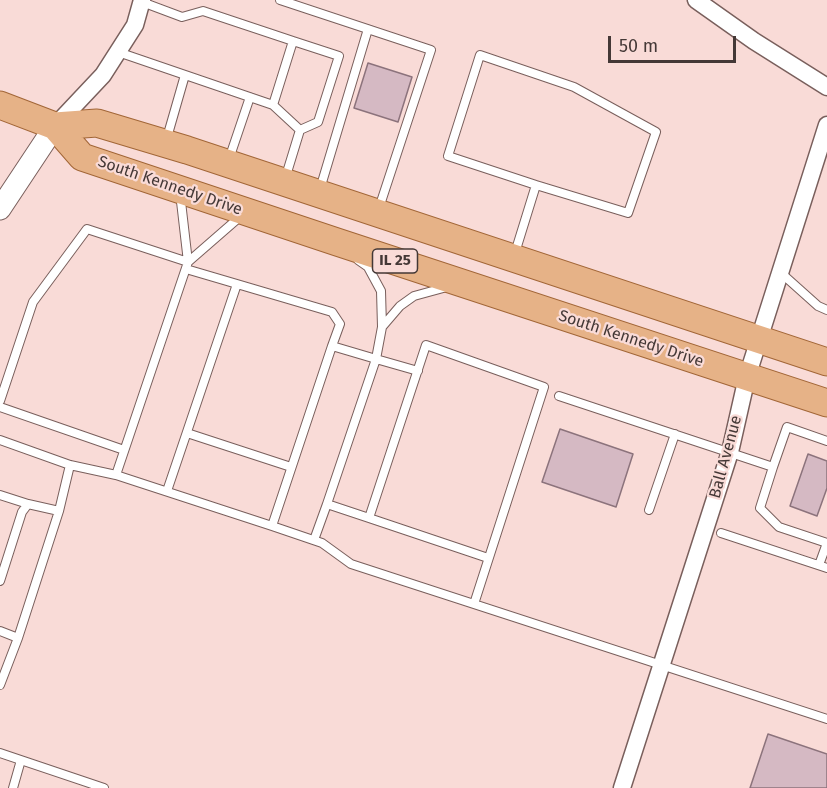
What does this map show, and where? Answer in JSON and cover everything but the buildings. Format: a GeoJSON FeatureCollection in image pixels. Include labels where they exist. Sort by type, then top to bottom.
{"type":"FeatureCollection","features":[{"type":"Feature","properties":{"kind":"main road","name":"IL 25"},"geometry":{"type":"LineString","coordinates":[[0,105],[55,126],[97,123],[165,143],[827,362]]}},
{"type":"Feature","properties":{"kind":"main road","name":"South Kennedy Drive"},"geometry":{"type":"LineString","coordinates":[[55,126],[82,156],[245,212],[827,403]]}},
{"type":"Feature","properties":{"kind":"street"},"geometry":{"type":"LineString","coordinates":[[696,0],[754,41],[827,87]]}},
{"type":"Feature","properties":{"kind":"street"},"geometry":{"type":"LineString","coordinates":[[0,209],[55,126],[103,75],[135,25],[142,1]]}},
{"type":"Feature","properties":{"kind":"street","name":"Ball Avenue"},"geometry":{"type":"LineString","coordinates":[[622,788],[730,452],[747,377],[827,125]]}},
{"type":"Feature","properties":{"kind":"lane"},"geometry":{"type":"LineString","coordinates":[[280,0],[431,50],[377,214]]}},
{"type":"Feature","properties":{"kind":"lane"},"geometry":{"type":"LineString","coordinates":[[142,1],[182,17],[203,11],[339,56],[318,122],[300,130],[284,182]]}},
{"type":"Feature","properties":{"kind":"lane"},"geometry":{"type":"LineString","coordinates":[[318,194],[368,29]]}},
{"type":"Feature","properties":{"kind":"lane"},"geometry":{"type":"LineString","coordinates":[[273,105],[293,41]]}},
{"type":"Feature","properties":{"kind":"lane"},"geometry":{"type":"LineString","coordinates":[[118,52],[273,105],[300,130]]}},
{"type":"Feature","properties":{"kind":"lane"},"geometry":{"type":"LineString","coordinates":[[480,55],[574,87],[656,132],[628,213],[536,185],[448,156],[480,55]]}},
{"type":"Feature","properties":{"kind":"lane"},"geometry":{"type":"LineString","coordinates":[[165,143],[185,75]]}},
{"type":"Feature","properties":{"kind":"lane"},"geometry":{"type":"LineString","coordinates":[[228,164],[250,97]]}},
{"type":"Feature","properties":{"kind":"lane"},"geometry":{"type":"LineString","coordinates":[[513,258],[536,185]]}},
{"type":"Feature","properties":{"kind":"lane"},"geometry":{"type":"LineString","coordinates":[[116,475],[187,265],[180,190]]}},
{"type":"Feature","properties":{"kind":"lane"},"geometry":{"type":"LineString","coordinates":[[187,265],[245,212]]}},
{"type":"Feature","properties":{"kind":"lane"},"geometry":{"type":"LineString","coordinates":[[0,401],[33,302],[87,229],[237,284],[332,312],[340,324],[272,525]]}},
{"type":"Feature","properties":{"kind":"lane"},"geometry":{"type":"LineString","coordinates":[[314,540],[376,359],[382,327],[381,291],[376,281],[368,267],[337,242]]}},
{"type":"Feature","properties":{"kind":"lane"},"geometry":{"type":"LineString","coordinates":[[779,272],[818,306],[827,310]]}},
{"type":"Feature","properties":{"kind":"lane"},"geometry":{"type":"LineString","coordinates":[[167,491],[237,284]]}},
{"type":"Feature","properties":{"kind":"lane"},"geometry":{"type":"LineString","coordinates":[[382,327],[400,306],[414,296],[454,285],[472,287]]}},
{"type":"Feature","properties":{"kind":"lane"},"geometry":{"type":"LineString","coordinates":[[369,518],[426,345],[544,387],[474,604]]}},
{"type":"Feature","properties":{"kind":"lane"},"geometry":{"type":"LineString","coordinates":[[332,346],[418,372]]}},
{"type":"Feature","properties":{"kind":"lane"},"geometry":{"type":"LineString","coordinates":[[559,396],[773,467]]}},
{"type":"Feature","properties":{"kind":"lane"},"geometry":{"type":"LineString","coordinates":[[0,407],[124,450]]}},
{"type":"Feature","properties":{"kind":"lane"},"geometry":{"type":"LineString","coordinates":[[721,533],[823,567],[827,543],[779,527],[759,508],[787,427],[827,441]]}},
{"type":"Feature","properties":{"kind":"lane"},"geometry":{"type":"LineString","coordinates":[[187,434],[291,467]]}},
{"type":"Feature","properties":{"kind":"lane"},"geometry":{"type":"LineString","coordinates":[[649,510],[675,434]]}},
{"type":"Feature","properties":{"kind":"lane"},"geometry":{"type":"LineString","coordinates":[[0,441],[70,465],[116,475],[272,525],[322,543],[351,564],[827,719]]}},
{"type":"Feature","properties":{"kind":"lane"},"geometry":{"type":"LineString","coordinates":[[0,685],[18,638],[59,511],[70,465]]}},
{"type":"Feature","properties":{"kind":"lane"},"geometry":{"type":"LineString","coordinates":[[0,495],[59,511]]}},
{"type":"Feature","properties":{"kind":"lane"},"geometry":{"type":"LineString","coordinates":[[0,581],[22,512],[28,504]]}},
{"type":"Feature","properties":{"kind":"lane"},"geometry":{"type":"LineString","coordinates":[[327,504],[488,558]]}},
{"type":"Feature","properties":{"kind":"lane"},"geometry":{"type":"LineString","coordinates":[[0,631],[18,638]]}},
{"type":"Feature","properties":{"kind":"lane"},"geometry":{"type":"LineString","coordinates":[[0,753],[104,788]]}},
{"type":"Feature","properties":{"kind":"lane"},"geometry":{"type":"LineString","coordinates":[[13,788],[21,760]]}}]}
